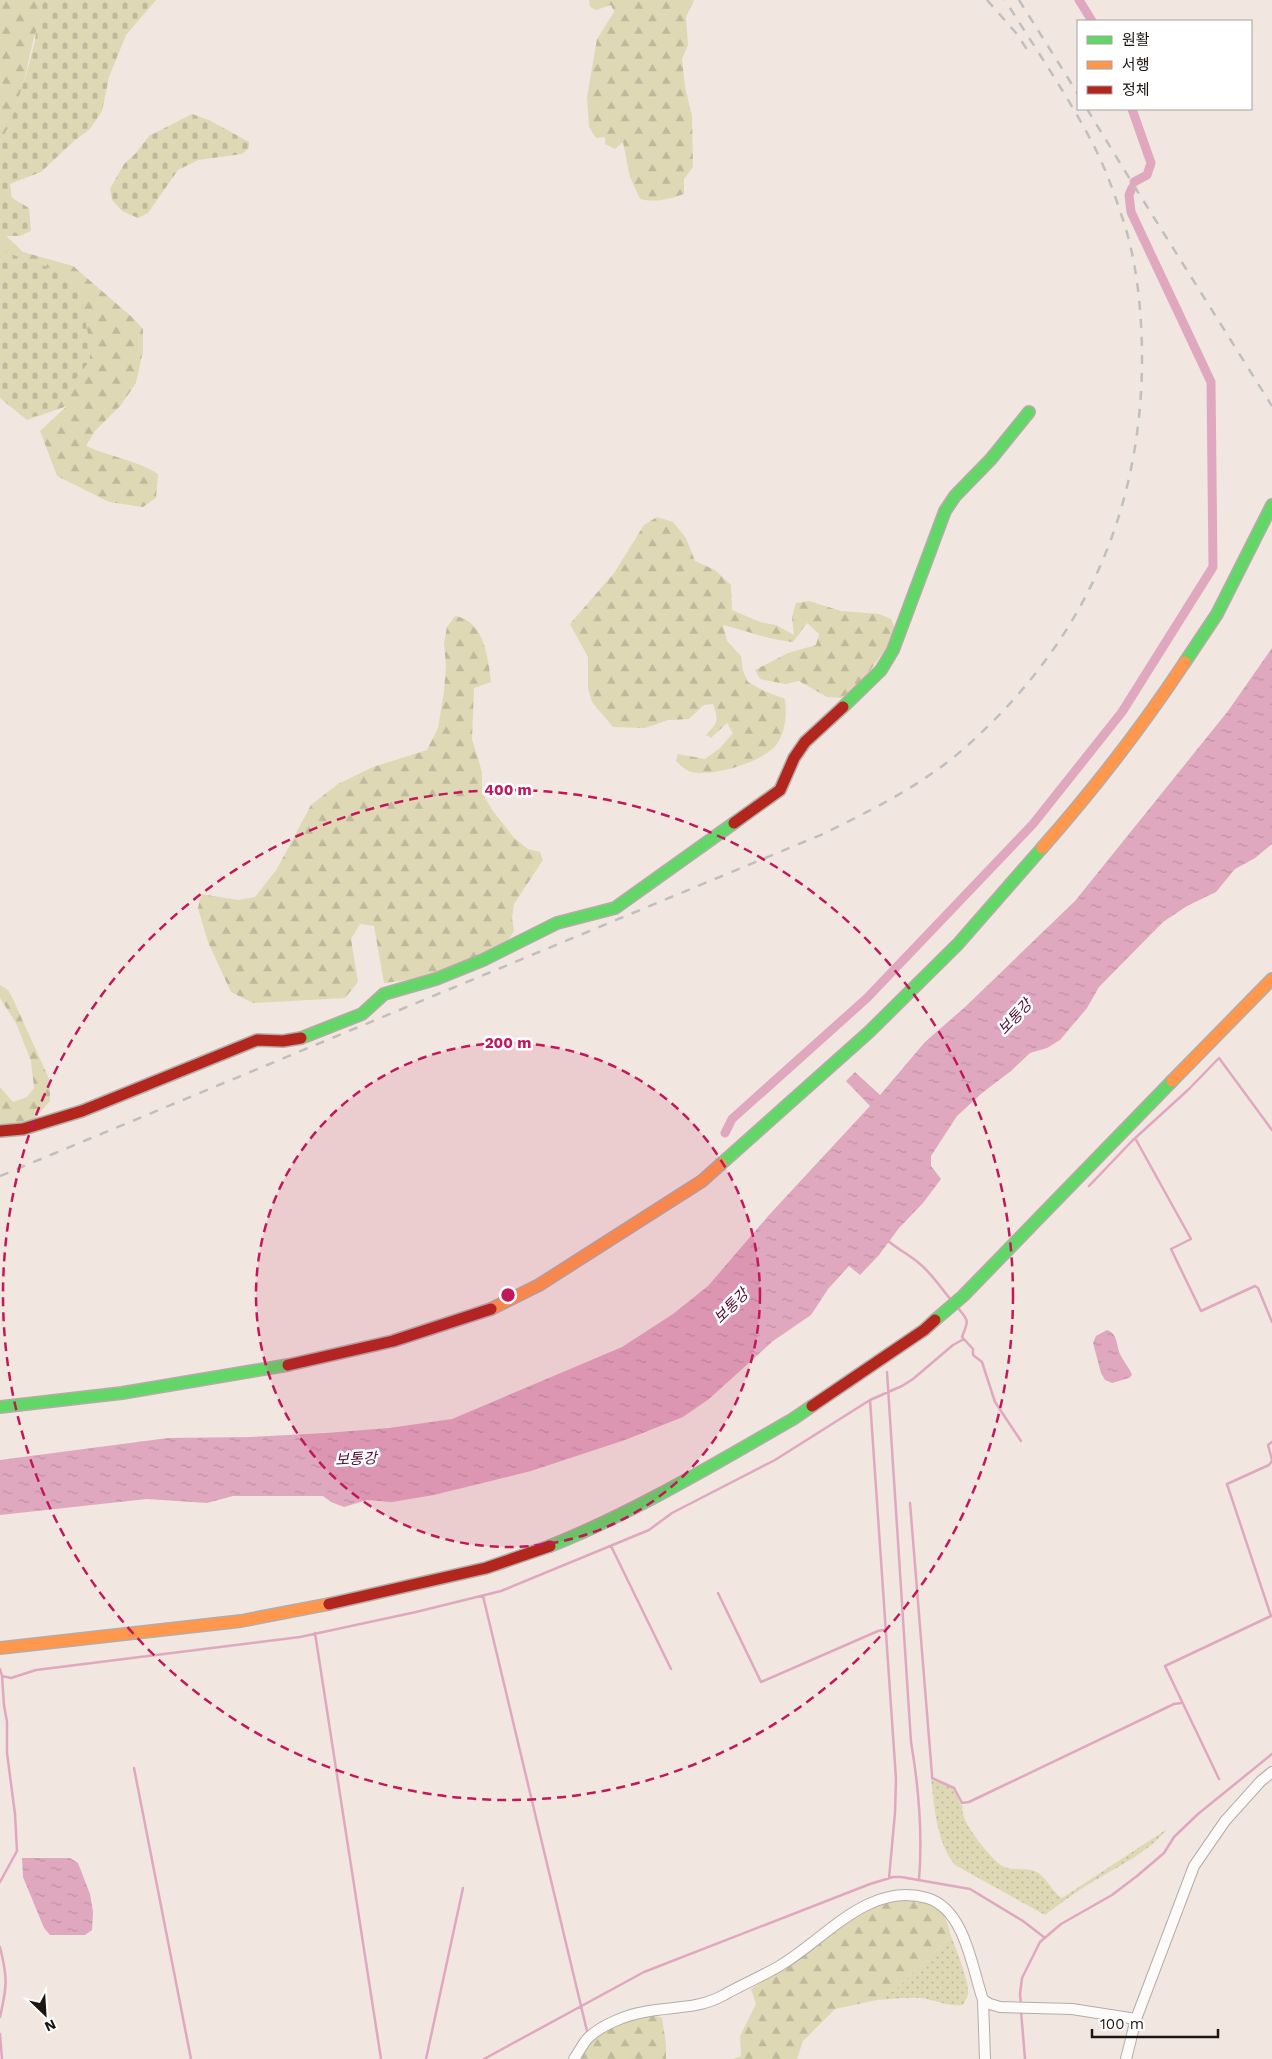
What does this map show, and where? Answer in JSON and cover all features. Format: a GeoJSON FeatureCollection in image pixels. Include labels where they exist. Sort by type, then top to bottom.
{"type":"FeatureCollection","features":[{"type":"Feature","properties":{"kind":"street"},"geometry":{"type":"LineString","coordinates":[[0,1131],[23,1129],[82,1111],[257,1040],[297,1040],[362,1014],[384,994],[436,979],[483,960],[557,923],[615,908],[642,890],[780,790],[794,758],[805,742],[881,670],[893,650],[945,511],[955,496],[991,459],[1029,412]]}},
{"type":"Feature","properties":{"kind":"street"},"geometry":{"type":"LineString","coordinates":[[0,1407],[122,1393],[324,1358],[393,1341],[459,1320],[496,1308],[539,1285],[702,1180],[788,1106],[869,1032],[958,944],[1086,798],[1162,697],[1217,614],[1272,505]]}},
{"type":"Feature","properties":{"kind":"street"},"geometry":{"type":"LineString","coordinates":[[0,1648],[241,1621],[322,1606],[486,1568],[533,1553],[593,1530],[652,1500],[793,1419],[924,1330],[963,1296],[1272,979]]}},
{"type":"Feature","properties":{"kind":"street"},"geometry":{"type":"LineString","coordinates":[[1126,2059],[1136,2019],[1194,1866],[1225,1821],[1261,1781],[1272,1772]]}},
{"type":"Feature","properties":{"kind":"street"},"geometry":{"type":"LineString","coordinates":[[574,2059],[590,2037],[604,2027],[624,2017],[644,2012],[702,2005],[782,1964],[852,1913],[895,1895],[909,1894],[929,1899],[939,1904],[948,1913],[971,1954],[982,2000],[985,2059]]}},
{"type":"Feature","properties":{"kind":"street"},"geometry":{"type":"LineString","coordinates":[[982,2000],[1000,2007],[1072,2009],[1136,2019]]}},
{"type":"Feature","properties":{"kind":"green space"},"geometry":{"type":"Polygon","coordinates":[[[0,0],[49,0],[34,37],[0,185],[0,0]]]}},
{"type":"Feature","properties":{"kind":"green space"},"geometry":{"type":"Polygon","coordinates":[[[44,0],[156,0],[126,35],[109,77],[102,111],[90,129],[41,172],[10,184],[12,198],[29,208],[31,231],[20,236],[0,236],[0,143],[10,123],[26,75],[35,41],[38,14],[44,0]]]}},
{"type":"Feature","properties":{"kind":"green space"},"geometry":{"type":"Polygon","coordinates":[[[589,0],[694,0],[686,17],[688,45],[682,59],[685,87],[692,116],[693,167],[684,179],[684,194],[668,199],[640,199],[630,177],[623,142],[615,149],[605,144],[605,137],[596,138],[589,127],[587,97],[597,39],[614,12],[611,5],[596,10],[590,7],[589,0]]]}},
{"type":"Feature","properties":{"kind":"green space"},"geometry":{"type":"Polygon","coordinates":[[[192,114],[209,120],[249,142],[249,148],[242,154],[198,160],[178,170],[148,213],[138,218],[122,211],[112,200],[110,189],[124,164],[136,153],[149,136],[192,114]]]}},
{"type":"Feature","properties":{"kind":"green space"},"geometry":{"type":"Polygon","coordinates":[[[0,230],[23,252],[73,266],[143,329],[143,351],[136,383],[121,405],[95,431],[86,446],[141,465],[158,474],[156,498],[143,507],[109,502],[57,476],[40,431],[67,406],[27,420],[0,398],[0,230]]]}},
{"type":"Feature","properties":{"kind":"green space"},"geometry":{"type":"Polygon","coordinates":[[[0,250],[69,275],[79,287],[91,350],[89,362],[56,404],[41,415],[27,418],[13,408],[0,394],[0,250]]]}},
{"type":"Feature","properties":{"kind":"green space"},"geometry":{"type":"Polygon","coordinates":[[[657,517],[673,522],[686,538],[695,561],[715,570],[731,585],[732,610],[760,622],[776,625],[794,635],[792,617],[796,603],[809,601],[841,611],[879,614],[891,619],[895,629],[890,643],[860,684],[841,698],[827,697],[799,681],[786,684],[760,679],[755,670],[788,653],[816,645],[819,634],[807,623],[793,642],[723,625],[727,641],[741,656],[743,671],[748,682],[785,699],[786,717],[784,728],[777,744],[770,751],[750,762],[737,767],[712,772],[700,773],[687,770],[676,761],[678,754],[705,759],[720,748],[733,733],[727,723],[711,738],[706,735],[713,727],[717,718],[713,704],[704,705],[689,719],[668,720],[645,728],[613,727],[592,702],[588,688],[588,657],[570,624],[614,573],[644,525],[657,517]]]}},
{"type":"Feature","properties":{"kind":"green space"},"geometry":{"type":"Polygon","coordinates":[[[455,616],[465,619],[479,633],[488,662],[491,682],[474,688],[472,739],[482,772],[482,793],[514,838],[528,849],[540,852],[543,860],[514,904],[512,918],[514,931],[507,942],[429,977],[384,983],[374,926],[360,924],[351,939],[358,982],[345,998],[253,1003],[231,992],[208,942],[198,908],[201,894],[238,900],[255,897],[277,869],[311,805],[338,784],[373,767],[427,750],[438,728],[446,665],[444,643],[447,627],[455,616]]]}},
{"type":"Feature","properties":{"kind":"green space"},"geometry":{"type":"Polygon","coordinates":[[[0,985],[8,990],[12,997],[50,1081],[50,1101],[35,1118],[17,1124],[0,1125],[0,1087],[13,1102],[27,1097],[34,1088],[31,1061],[16,1023],[0,998],[0,985]]]}},
{"type":"Feature","properties":{"kind":"green space"},"geometry":{"type":"Polygon","coordinates":[[[931,1780],[952,1788],[963,1807],[965,1820],[970,1829],[997,1862],[1007,1868],[1030,1870],[1038,1873],[1062,1898],[1167,1829],[1143,1852],[1081,1889],[1045,1915],[955,1865],[940,1835],[931,1780]]]}},
{"type":"Feature","properties":{"kind":"green space"},"geometry":{"type":"Polygon","coordinates":[[[915,1899],[931,1904],[941,1910],[951,1936],[896,1989],[877,2000],[835,2009],[803,2041],[797,2059],[733,2059],[741,2056],[740,2036],[756,2004],[751,1989],[812,1949],[839,1924],[874,1907],[895,1900],[915,1899]]]}},
{"type":"Feature","properties":{"kind":"green space"},"geometry":{"type":"Polygon","coordinates":[[[951,1936],[967,1982],[968,1994],[963,2005],[947,2004],[921,1998],[877,2000],[896,1989],[951,1936]]]}},
{"type":"Feature","properties":{"kind":"green space"},"geometry":{"type":"Polygon","coordinates":[[[652,2015],[662,2018],[666,2059],[578,2059],[600,2034],[629,2020],[652,2015]]]}},
{"type":"Feature","properties":{"kind":"water","name":"보통강"},"geometry":{"type":"Polygon","coordinates":[[[1272,648],[1272,844],[1255,858],[1235,869],[1216,892],[1187,906],[1163,922],[1099,987],[1087,1008],[1060,1040],[1047,1048],[1030,1053],[957,1116],[931,1156],[931,1166],[941,1179],[923,1203],[899,1228],[879,1255],[860,1275],[849,1266],[828,1289],[811,1315],[773,1341],[709,1399],[683,1417],[625,1440],[531,1471],[434,1495],[392,1502],[367,1500],[344,1507],[331,1502],[323,1496],[233,1496],[207,1503],[147,1499],[0,1515],[0,1460],[168,1438],[250,1437],[326,1433],[389,1428],[452,1419],[622,1347],[673,1314],[708,1286],[769,1215],[870,1106],[846,1081],[855,1072],[880,1095],[925,1042],[965,1007],[1075,901],[1228,711],[1272,648]]]}},
{"type":"Feature","properties":{"kind":"water"},"geometry":{"type":"Polygon","coordinates":[[[1107,1330],[1115,1337],[1120,1354],[1132,1375],[1129,1378],[1112,1383],[1105,1380],[1101,1373],[1093,1343],[1096,1336],[1107,1330]]]}},
{"type":"Feature","properties":{"kind":"water"},"geometry":{"type":"Polygon","coordinates":[[[22,1858],[70,1858],[78,1863],[90,1894],[93,1912],[92,1930],[85,1935],[50,1935],[44,1928],[23,1877],[22,1858]]]}},
{"type":"Feature","properties":{"kind":"waterway"},"geometry":{"type":"LineString","coordinates":[[1079,0],[1091,20]]}},
{"type":"Feature","properties":{"kind":"waterway"},"geometry":{"type":"LineString","coordinates":[[1132,110],[1151,163],[1147,175],[1134,182]]}},
{"type":"Feature","properties":{"kind":"waterway"},"geometry":{"type":"LineString","coordinates":[[725,1133],[732,1119],[867,998],[1033,824],[1122,712],[1213,567],[1211,382],[1131,212],[1129,195],[1132,188]]}},
{"type":"Feature","properties":{"kind":"waterway"},"geometry":{"type":"LineString","coordinates":[[1089,1186],[1132,1141],[1189,1089],[1219,1058],[1272,1130]]}},
{"type":"Feature","properties":{"kind":"waterway"},"geometry":{"type":"LineString","coordinates":[[1135,1138],[1191,1239],[1171,1249],[1201,1311],[1255,1286],[1258,1288],[1272,1322]]}},
{"type":"Feature","properties":{"kind":"waterway"},"geometry":{"type":"LineString","coordinates":[[887,1240],[924,1268],[951,1300]]}},
{"type":"Feature","properties":{"kind":"waterway"},"geometry":{"type":"LineString","coordinates":[[958,1308],[965,1316],[967,1322],[962,1337],[973,1349],[973,1355],[982,1362],[995,1402],[1021,1441]]}},
{"type":"Feature","properties":{"kind":"waterway"},"geometry":{"type":"LineString","coordinates":[[0,1669],[2,1676],[11,1678],[36,1670],[300,1637],[416,1612],[501,1591],[649,1530],[672,1513],[775,1460],[870,1400],[902,1386],[953,1345],[964,1339]]}},
{"type":"Feature","properties":{"kind":"waterway"},"geometry":{"type":"LineString","coordinates":[[887,1372],[911,1742],[920,1811],[919,1880]]}},
{"type":"Feature","properties":{"kind":"waterway"},"geometry":{"type":"LineString","coordinates":[[870,1400],[896,1779],[889,1878]]}},
{"type":"Feature","properties":{"kind":"waterway"},"geometry":{"type":"LineString","coordinates":[[1272,1442],[1268,1445],[1272,1460]]}},
{"type":"Feature","properties":{"kind":"waterway"},"geometry":{"type":"LineString","coordinates":[[1219,1779],[1165,1666],[1271,1616],[1227,1484],[1269,1465],[1272,1461]]}},
{"type":"Feature","properties":{"kind":"waterway"},"geometry":{"type":"LineString","coordinates":[[910,1503],[932,1778],[954,1788],[962,1803],[969,1802],[1174,1704],[1181,1703]]}},
{"type":"Feature","properties":{"kind":"waterway"},"geometry":{"type":"LineString","coordinates":[[611,1546],[671,1669]]}},
{"type":"Feature","properties":{"kind":"waterway"},"geometry":{"type":"LineString","coordinates":[[718,1593],[761,1682],[878,1631],[887,1629]]}},
{"type":"Feature","properties":{"kind":"waterway"},"geometry":{"type":"LineString","coordinates":[[483,1596],[587,2031]]}},
{"type":"Feature","properties":{"kind":"waterway"},"geometry":{"type":"LineString","coordinates":[[315,1633],[381,2059]]}},
{"type":"Feature","properties":{"kind":"waterway"},"geometry":{"type":"LineString","coordinates":[[0,1882],[17,1851],[15,1814],[7,1753],[7,1722],[2,1676]]}},
{"type":"Feature","properties":{"kind":"waterway"},"geometry":{"type":"LineString","coordinates":[[1021,2005],[1022,1978],[1040,1942],[1061,1924],[1112,1895],[1137,1876],[1164,1853],[1174,1837],[1198,1814],[1272,1754]]}},
{"type":"Feature","properties":{"kind":"waterway"},"geometry":{"type":"LineString","coordinates":[[134,1768],[191,2059]]}},
{"type":"Feature","properties":{"kind":"waterway"},"geometry":{"type":"LineString","coordinates":[[484,2059],[644,1972],[870,1884],[893,1877],[970,1889],[1023,1921],[1045,1938]]}},
{"type":"Feature","properties":{"kind":"waterway"},"geometry":{"type":"LineString","coordinates":[[426,2059],[463,1888]]}},
{"type":"Feature","properties":{"kind":"waterway"},"geometry":{"type":"LineString","coordinates":[[0,1947],[6,1982],[0,2017]]}},
{"type":"Feature","properties":{"kind":"waterway"},"geometry":{"type":"LineString","coordinates":[[1021,2011],[1025,2059]]}},
{"type":"Feature","properties":{"kind":"waterway"},"geometry":{"type":"LineString","coordinates":[[0,2034],[2,2059]]}},
{"type":"Feature","properties":{"kind":"railway"},"geometry":{"type":"LineString","coordinates":[[987,0],[1017,34],[1028,51]]}},
{"type":"Feature","properties":{"kind":"railway"},"geometry":{"type":"LineString","coordinates":[[0,1176],[823,834],[880,805],[935,771],[968,745],[1009,704],[1045,661],[1075,615],[1100,566],[1119,516],[1132,463],[1140,407],[1142,349],[1139,297],[1134,262],[1108,178],[1094,146],[1073,109],[1005,0]]}},
{"type":"Feature","properties":{"kind":"railway"},"geometry":{"type":"LineString","coordinates":[[1019,0],[1077,92]]}},
{"type":"Feature","properties":{"kind":"railway"},"geometry":{"type":"LineString","coordinates":[[1088,110],[1272,406]]}},
{"type":"Feature","properties":{"kind":"traffic: fast"},"geometry":{"type":"LineString","coordinates":[[843,707],[881,670],[893,650],[945,511],[955,496],[991,459],[1029,412]]}},
{"type":"Feature","properties":{"kind":"traffic: fast"},"geometry":{"type":"LineString","coordinates":[[1185,662],[1217,614],[1272,505]]}},
{"type":"Feature","properties":{"kind":"traffic: fast"},"geometry":{"type":"LineString","coordinates":[[301,1038],[362,1014],[384,994],[436,979],[483,960],[557,923],[615,908],[734,823]]}},
{"type":"Feature","properties":{"kind":"traffic: fast"},"geometry":{"type":"LineString","coordinates":[[721,1164],[869,1032],[958,944],[1042,848]]}},
{"type":"Feature","properties":{"kind":"traffic: fast"},"geometry":{"type":"LineString","coordinates":[[935,1320],[963,1296],[1172,1081]]}},
{"type":"Feature","properties":{"kind":"traffic: fast"},"geometry":{"type":"LineString","coordinates":[[0,1407],[122,1393],[288,1365]]}},
{"type":"Feature","properties":{"kind":"traffic: fast"},"geometry":{"type":"LineString","coordinates":[[550,1546],[582,1533],[673,1487],[793,1419],[812,1406]]}},
{"type":"Feature","properties":{"kind":"traffic: slow"},"geometry":{"type":"LineString","coordinates":[[1042,848],[1117,757],[1185,662]]}},
{"type":"Feature","properties":{"kind":"traffic: slow"},"geometry":{"type":"LineString","coordinates":[[1172,1081],[1272,979]]}},
{"type":"Feature","properties":{"kind":"traffic: slow"},"geometry":{"type":"LineString","coordinates":[[491,1309],[539,1285],[702,1181],[721,1164]]}},
{"type":"Feature","properties":{"kind":"traffic: slow"},"geometry":{"type":"LineString","coordinates":[[0,1648],[241,1621],[329,1604]]}},
{"type":"Feature","properties":{"kind":"traffic: jam"},"geometry":{"type":"LineString","coordinates":[[734,823],[780,790],[794,758],[805,742],[843,707]]}},
{"type":"Feature","properties":{"kind":"traffic: jam"},"geometry":{"type":"LineString","coordinates":[[0,1131],[23,1129],[82,1111],[257,1040],[283,1041],[301,1038]]}},
{"type":"Feature","properties":{"kind":"traffic: jam"},"geometry":{"type":"LineString","coordinates":[[288,1365],[393,1341],[491,1309]]}},
{"type":"Feature","properties":{"kind":"traffic: jam"},"geometry":{"type":"LineString","coordinates":[[812,1406],[924,1330],[935,1320]]}},
{"type":"Feature","properties":{"kind":"traffic: jam"},"geometry":{"type":"LineString","coordinates":[[329,1604],[486,1568],[550,1546]]}}]}
